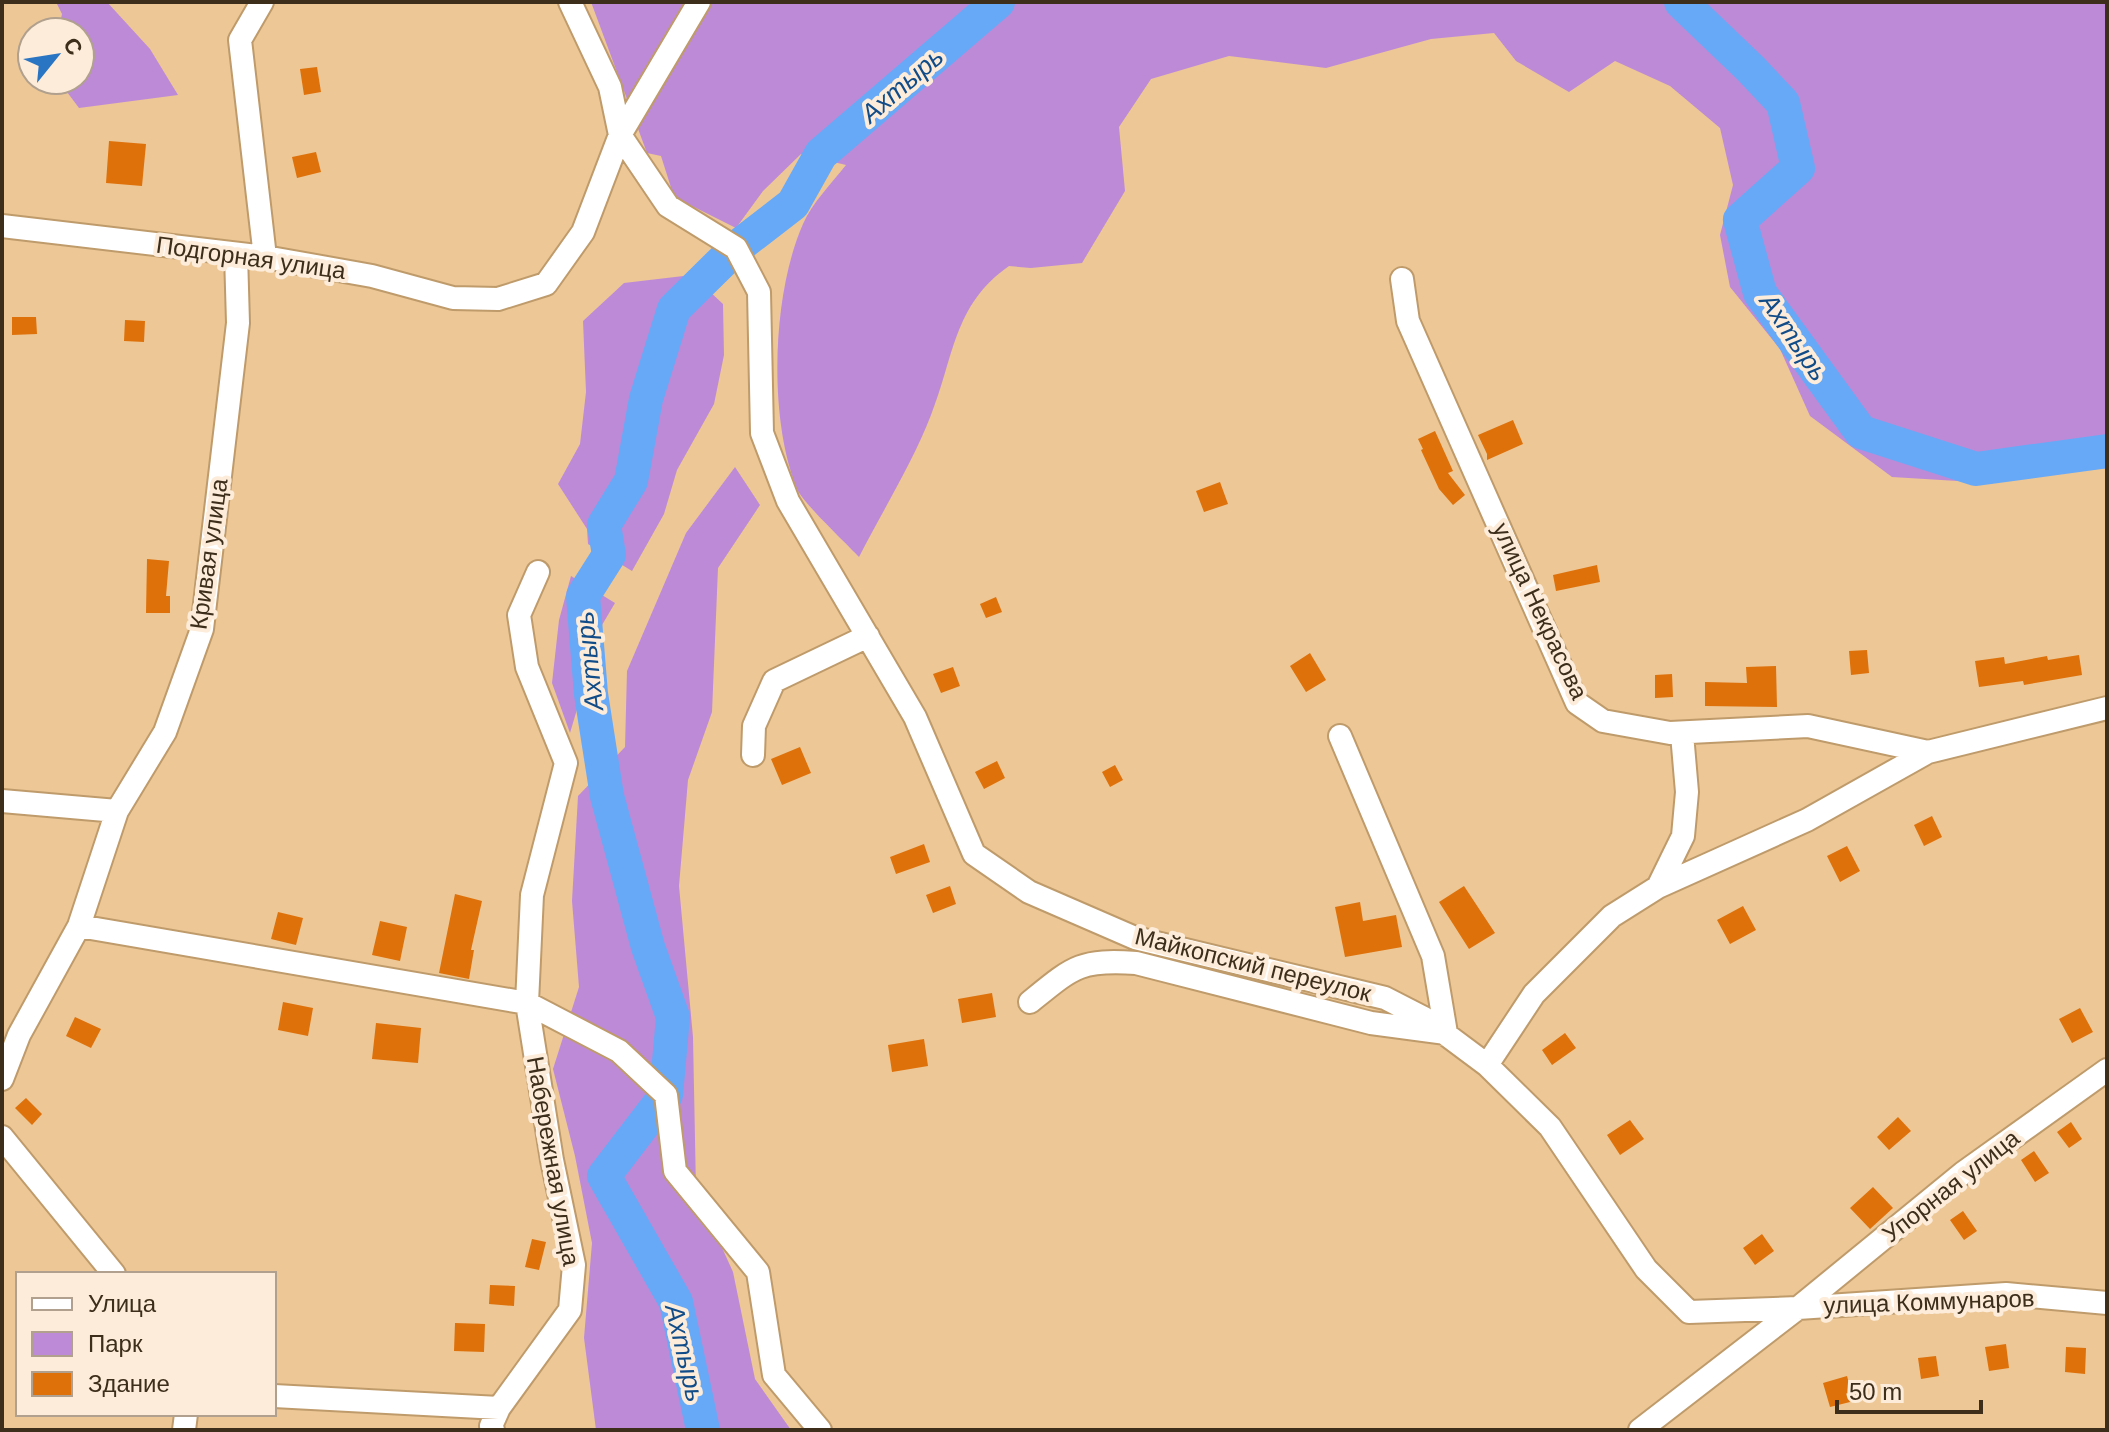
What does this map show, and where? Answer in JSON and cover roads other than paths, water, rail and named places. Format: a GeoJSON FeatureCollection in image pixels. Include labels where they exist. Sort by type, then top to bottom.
{"type":"FeatureCollection","features":[{"type":"Feature","properties":{"kind":"street"},"geometry":{"type":"LineString","coordinates":[[262,2],[240,40],[265,257]]}},
{"type":"Feature","properties":{"kind":"street"},"geometry":{"type":"LineString","coordinates":[[570,2],[610,87],[620,135]]}},
{"type":"Feature","properties":{"kind":"street","name":"Подгорная улица"},"geometry":{"type":"LineString","coordinates":[[2,226],[265,257],[372,276],[453,298],[498,299],[546,284],[583,232],[620,135],[699,2]]}},
{"type":"Feature","properties":{"kind":"street","name":"Майкопский переулок"},"geometry":{"type":"LineString","coordinates":[[620,135],[668,206],[736,248],[759,292],[762,433],[788,501],[915,717],[974,854],[1029,892],[1135,938],[1385,998],[1424,1018],[1487,1065]]}},
{"type":"Feature","properties":{"kind":"street","name":"Кривая улица"},"geometry":{"type":"LineString","coordinates":[[2,1079],[19,1035],[79,926],[117,811],[165,732],[202,629],[238,323],[236,254]]}},
{"type":"Feature","properties":{"kind":"street","name":"улица Некрасова"},"geometry":{"type":"LineString","coordinates":[[1402,279],[1408,321],[1577,703],[1603,721],[1682,734],[1808,726],[1928,752]]}},
{"type":"Feature","properties":{"kind":"street","name":"Набережная улица"},"geometry":{"type":"LineString","coordinates":[[276,1396],[496,1419],[570,1310],[574,1265],[552,1160],[527,1003],[532,895],[566,763],[527,667],[519,615],[538,572]]}},
{"type":"Feature","properties":{"kind":"street"},"geometry":{"type":"LineString","coordinates":[[753,755],[754,726],[774,681],[868,636]]}},
{"type":"Feature","properties":{"kind":"street","name":"улица Некрасова"},"geometry":{"type":"LineString","coordinates":[[1487,1065],[1534,994],[1612,916],[1658,887],[1807,820],[1928,752],[2107,708]]}},
{"type":"Feature","properties":{"kind":"street"},"geometry":{"type":"LineString","coordinates":[[1658,887],[1683,836],[1687,792],[1682,734]]}},
{"type":"Feature","properties":{"kind":"street"},"geometry":{"type":"LineString","coordinates":[[1030,1002],[1067,971],[1100,960],[1136,963],[1371,1023],[1446,1033],[1433,956],[1340,736]]}},
{"type":"Feature","properties":{"kind":"street"},"geometry":{"type":"LineString","coordinates":[[2,801],[117,811]]}},
{"type":"Feature","properties":{"kind":"street"},"geometry":{"type":"LineString","coordinates":[[79,926],[527,1003],[619,1051],[666,1095],[675,1171],[758,1272],[774,1375],[820,1430]]}},
{"type":"Feature","properties":{"kind":"street","name":"улица Коммунаров"},"geometry":{"type":"LineString","coordinates":[[1487,1065],[1550,1127],[1646,1269],[1689,1312],[2006,1294],[2107,1303]]}},
{"type":"Feature","properties":{"kind":"street","name":"Упорная улица"},"geometry":{"type":"LineString","coordinates":[[1798,1308],[1963,1173],[2107,1070]]}},
{"type":"Feature","properties":{"kind":"street"},"geometry":{"type":"LineString","coordinates":[[2,1137],[112,1272]]}},
{"type":"Feature","properties":{"kind":"street","name":"улица Коммунаров"},"geometry":{"type":"LineString","coordinates":[[1640,1430],[1798,1308]]}},
{"type":"Feature","properties":{"kind":"waterway","name":"Ахтырь"},"geometry":{"type":"LineString","coordinates":[[703,1430],[676,1302],[604,1176],[666,1095],[673,1017],[648,947],[607,796],[591,694],[583,596],[609,555],[604,525],[631,481],[646,399],[674,309],[736,248],[793,204],[821,154],[998,2]]}},
{"type":"Feature","properties":{"kind":"waterway","name":"Ахтырь"},"geometry":{"type":"LineString","coordinates":[[1681,2],[1783,103],[1798,168],[1740,220],[1760,293],[1861,432],[1976,469],[2107,451]]}}]}
